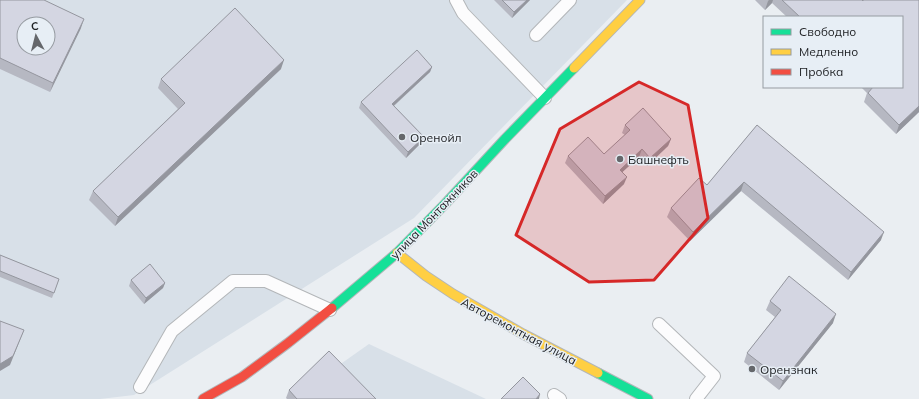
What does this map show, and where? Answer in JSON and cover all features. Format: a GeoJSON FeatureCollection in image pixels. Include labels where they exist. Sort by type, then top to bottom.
{"type":"FeatureCollection","features":[{"type":"Feature","properties":{"kind":"main road","name":"улица Монтажников"},"geometry":{"type":"LineString","coordinates":[[203,399],[242,377],[288,343],[330,310],[397,253],[420,231],[505,139],[640,0]]}},
{"type":"Feature","properties":{"kind":"main road","name":"Авторемонтная улица"},"geometry":{"type":"LineString","coordinates":[[397,253],[452,294],[523,334],[646,399]]}},
{"type":"Feature","properties":{"kind":"lane"},"geometry":{"type":"LineString","coordinates":[[456,0],[463,13],[545,98]]}},
{"type":"Feature","properties":{"kind":"lane"},"geometry":{"type":"LineString","coordinates":[[536,35],[570,0]]}},
{"type":"Feature","properties":{"kind":"lane"},"geometry":{"type":"LineString","coordinates":[[140,387],[172,331],[233,281],[266,281],[330,310]]}},
{"type":"Feature","properties":{"kind":"lane"},"geometry":{"type":"LineString","coordinates":[[659,324],[714,376],[696,399]]}},
{"type":"Feature","properties":{"kind":"highlighted area"},"geometry":{"type":"Polygon","coordinates":[[[639,82],[688,105],[708,218],[654,280],[589,282],[516,235],[560,129],[639,82]]]}},
{"type":"Feature","properties":{"kind":"shaded area"},"geometry":{"type":"Polygon","coordinates":[[[0,0],[627,0],[414,218],[134,395],[100,399],[0,399],[0,0]]]}},
{"type":"Feature","properties":{"kind":"shaded area"},"geometry":{"type":"Polygon","coordinates":[[[369,344],[486,399],[291,399],[369,344]]]}},
{"type":"Feature","properties":{"kind":"building"},"geometry":{"type":"Polygon","coordinates":[[[0,0],[44,0],[84,19],[53,83],[0,58],[0,0]]]}},
{"type":"Feature","properties":{"kind":"building"},"geometry":{"type":"Polygon","coordinates":[[[502,0],[527,0],[514,12],[502,0]]]}},
{"type":"Feature","properties":{"kind":"building"},"geometry":{"type":"Polygon","coordinates":[[[782,0],[919,0],[919,106],[899,125],[868,93],[872,88],[903,88],[903,16],[799,16],[782,0]]]}},
{"type":"Feature","properties":{"kind":"building"},"geometry":{"type":"Polygon","coordinates":[[[235,8],[284,60],[118,217],[93,191],[185,103],[161,79],[235,8]]]}},
{"type":"Feature","properties":{"kind":"building"},"geometry":{"type":"Polygon","coordinates":[[[417,50],[432,67],[392,104],[424,137],[408,152],[361,102],[417,50]]]}},
{"type":"Feature","properties":{"kind":"building","name":"Башнефть"},"geometry":{"type":"Polygon","coordinates":[[[643,108],[671,139],[650,158],[642,149],[620,170],[627,177],[605,196],[568,156],[588,137],[604,154],[630,130],[625,125],[643,108]]]}},
{"type":"Feature","properties":{"kind":"building"},"geometry":{"type":"Polygon","coordinates":[[[757,125],[884,232],[851,272],[744,182],[693,232],[671,208],[699,178],[707,185],[757,125]]]}},
{"type":"Feature","properties":{"kind":"building"},"geometry":{"type":"Polygon","coordinates":[[[0,255],[59,279],[54,293],[0,271],[0,255]]]}},
{"type":"Feature","properties":{"kind":"building"},"geometry":{"type":"Polygon","coordinates":[[[150,264],[165,283],[146,298],[131,280],[150,264]]]}},
{"type":"Feature","properties":{"kind":"building"},"geometry":{"type":"Polygon","coordinates":[[[789,276],[836,314],[783,381],[747,353],[781,310],[770,301],[789,276]]]}},
{"type":"Feature","properties":{"kind":"building"},"geometry":{"type":"Polygon","coordinates":[[[0,321],[24,330],[13,356],[0,364],[0,321]]]}},
{"type":"Feature","properties":{"kind":"building"},"geometry":{"type":"Polygon","coordinates":[[[329,351],[376,399],[297,399],[289,390],[329,351]]]}},
{"type":"Feature","properties":{"kind":"building"},"geometry":{"type":"Polygon","coordinates":[[[523,377],[540,394],[536,399],[501,399],[523,377]]]}},
{"type":"Feature","properties":{"kind":"traffic: fast"},"geometry":{"type":"LineString","coordinates":[[332,308],[397,253],[574,68]]}},
{"type":"Feature","properties":{"kind":"traffic: fast"},"geometry":{"type":"LineString","coordinates":[[598,373],[648,399]]}},
{"type":"Feature","properties":{"kind":"traffic: slow"},"geometry":{"type":"LineString","coordinates":[[574,68],[640,0]]}},
{"type":"Feature","properties":{"kind":"traffic: slow"},"geometry":{"type":"LineString","coordinates":[[397,253],[426,276],[453,294],[523,334],[598,373]]}},
{"type":"Feature","properties":{"kind":"traffic: jam"},"geometry":{"type":"LineString","coordinates":[[203,399],[242,377],[332,308]]}},
{"type":"Feature","properties":{"kind":"place","name":"Оренойл"},"geometry":{"type":"Point","coordinates":[402,137]}},
{"type":"Feature","properties":{"kind":"place","name":"Башнефть"},"geometry":{"type":"Point","coordinates":[620,159]}},
{"type":"Feature","properties":{"kind":"place","name":"Орензнак"},"geometry":{"type":"Point","coordinates":[752,369]}}]}
